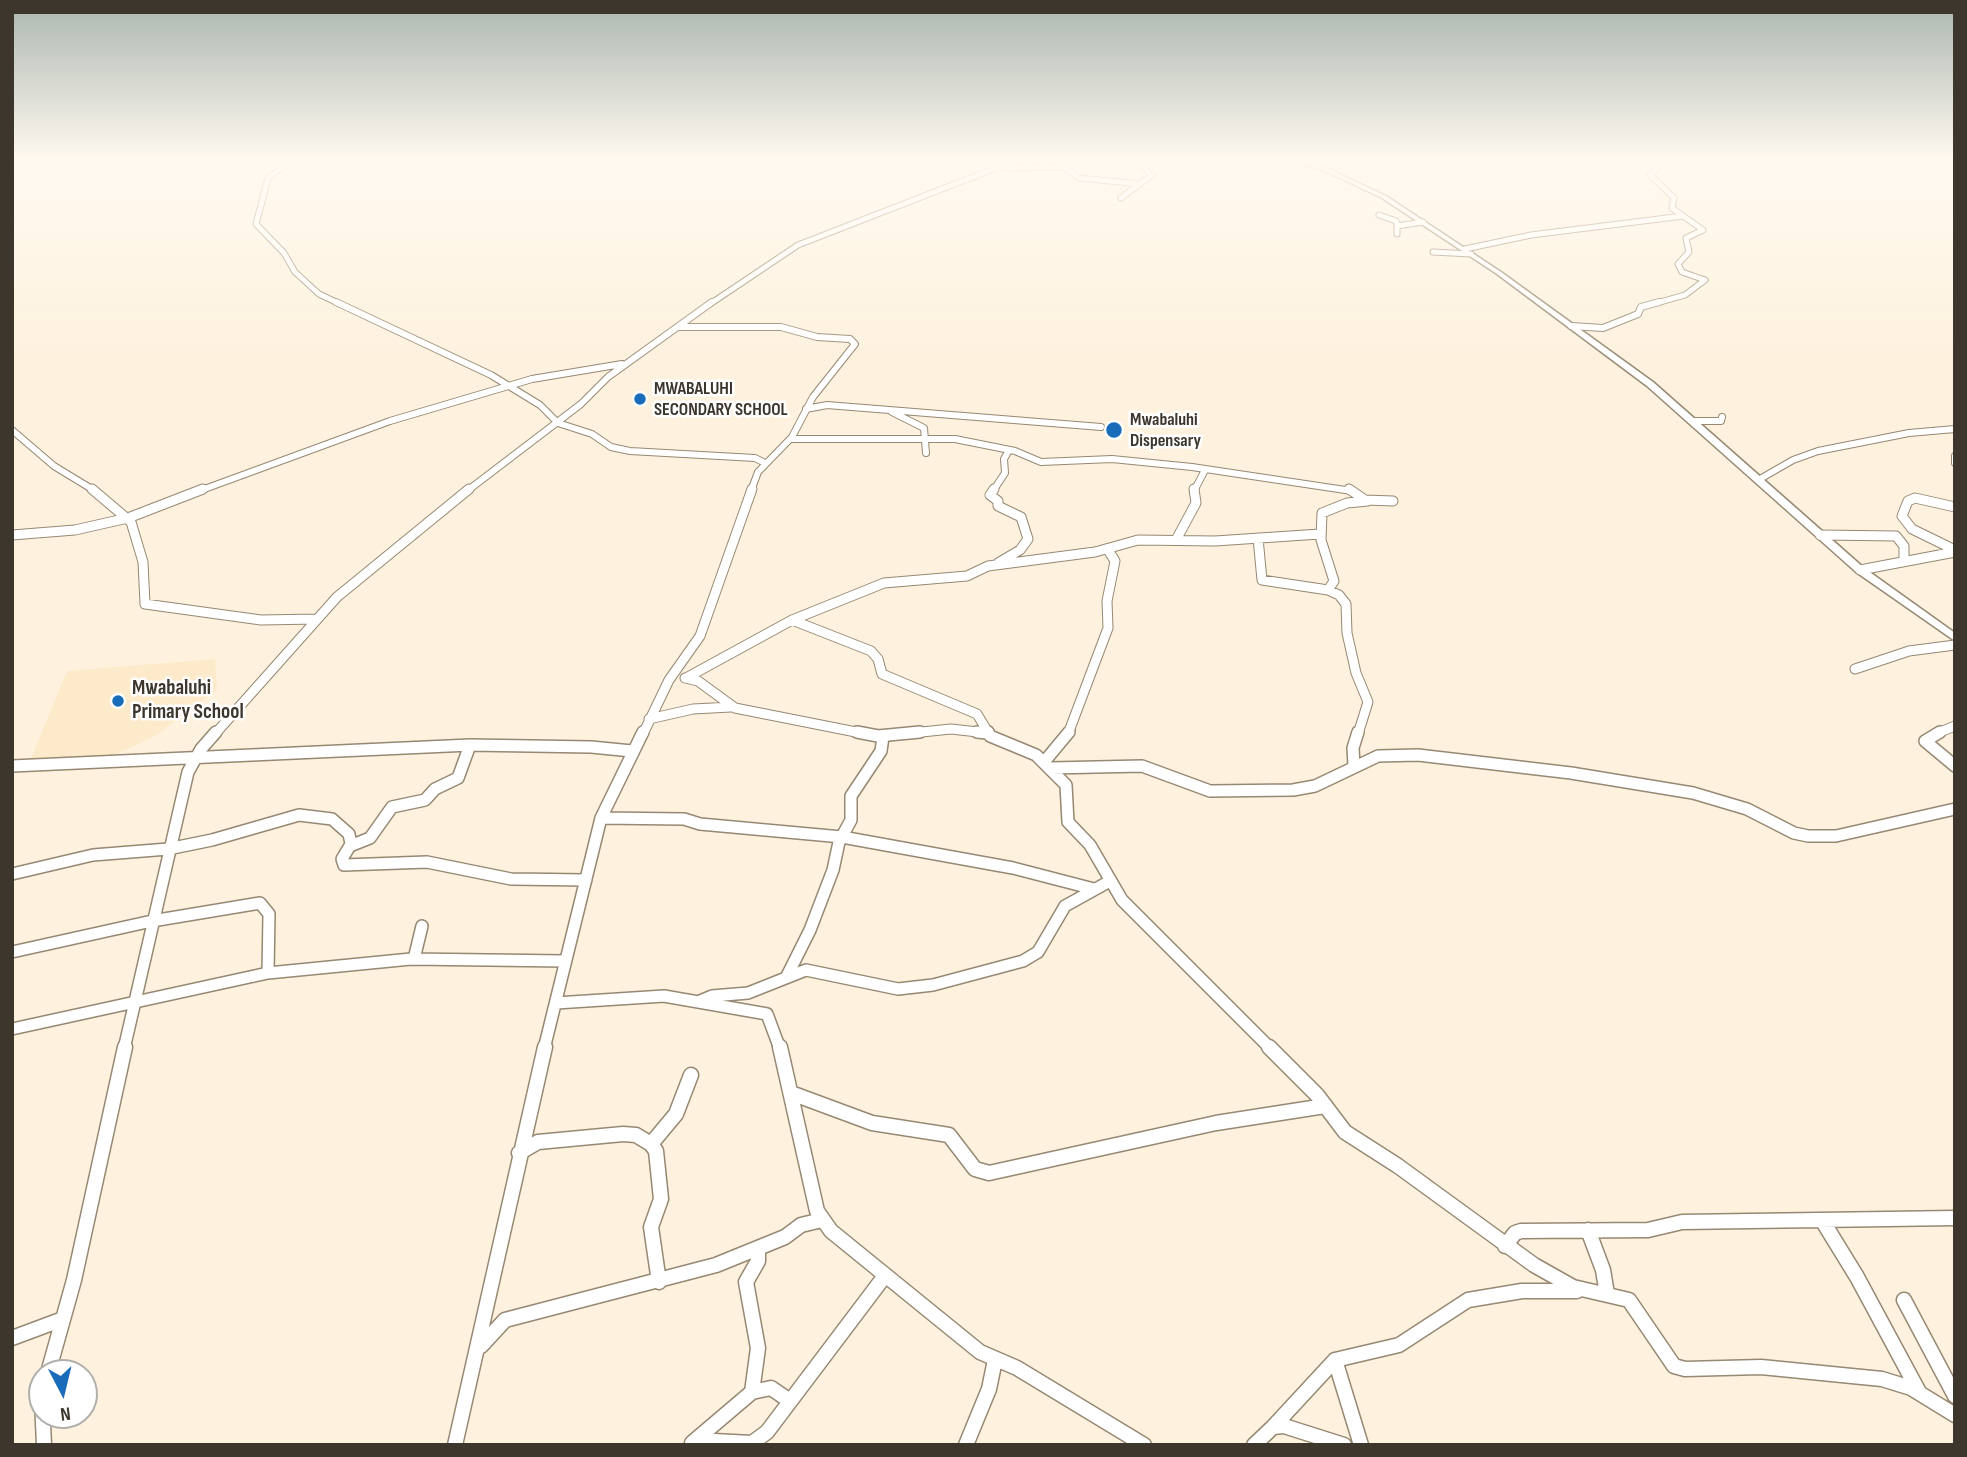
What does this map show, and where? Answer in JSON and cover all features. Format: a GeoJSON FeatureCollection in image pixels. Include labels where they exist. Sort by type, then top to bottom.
{"type":"FeatureCollection","features":[{"type":"Feature","properties":{"kind":"street"},"geometry":{"type":"LineString","coordinates":[[258,227],[284,253],[295,272],[319,294],[510,385],[545,408],[560,424],[592,435],[619,450],[755,458],[765,463]]}},
{"type":"Feature","properties":{"kind":"street"},"geometry":{"type":"LineString","coordinates":[[52,1359],[168,849],[193,759],[317,619],[361,576],[556,419],[581,404],[602,382],[628,363],[789,249],[844,227]]}},
{"type":"Feature","properties":{"kind":"street"},"geometry":{"type":"LineString","coordinates":[[1397,227],[1394,229],[1397,234]]}},
{"type":"Feature","properties":{"kind":"street"},"geometry":{"type":"LineString","coordinates":[[1430,227],[1650,384],[1695,421],[1860,570],[1955,638]]}},
{"type":"Feature","properties":{"kind":"street"},"geometry":{"type":"LineString","coordinates":[[1433,253],[1468,252],[1531,235],[1609,227]]}},
{"type":"Feature","properties":{"kind":"street"},"geometry":{"type":"LineString","coordinates":[[1571,326],[1604,328],[1638,314],[1641,307],[1685,295],[1704,281],[1682,272],[1678,264],[1689,252],[1686,238],[1703,230],[1699,227]]}},
{"type":"Feature","properties":{"kind":"street"},"geometry":{"type":"LineString","coordinates":[[455,1445],[478,1350],[519,1153],[601,818],[669,680],[700,636],[740,527],[751,485],[765,463],[790,439],[806,409],[855,344],[853,341],[817,337],[781,327],[678,327]]}},
{"type":"Feature","properties":{"kind":"street"},"geometry":{"type":"LineString","coordinates":[[12,535],[75,530],[128,518],[302,451],[510,385],[628,363]]}},
{"type":"Feature","properties":{"kind":"street"},"geometry":{"type":"LineString","coordinates":[[806,409],[827,405],[1101,427]]}},
{"type":"Feature","properties":{"kind":"street"},"geometry":{"type":"LineString","coordinates":[[885,409],[922,426],[926,453]]}},
{"type":"Feature","properties":{"kind":"street"},"geometry":{"type":"LineString","coordinates":[[1695,421],[1721,421],[1722,417]]}},
{"type":"Feature","properties":{"kind":"street"},"geometry":{"type":"LineString","coordinates":[[1760,479],[1793,460],[1832,447],[1909,433],[1955,429]]}},
{"type":"Feature","properties":{"kind":"street"},"geometry":{"type":"LineString","coordinates":[[12,430],[41,456],[98,493],[128,518],[134,526],[141,552],[145,604],[261,620],[317,619]]}},
{"type":"Feature","properties":{"kind":"street"},"geometry":{"type":"LineString","coordinates":[[790,439],[958,440],[1009,450],[1049,463],[1118,459],[1349,489],[1362,499],[1393,501]]}},
{"type":"Feature","properties":{"kind":"street"},"geometry":{"type":"LineString","coordinates":[[686,678],[792,620],[880,584],[967,576],[1020,550],[1028,540],[1021,517],[998,506],[998,501],[990,495],[1004,473],[1003,462],[1009,450]]}},
{"type":"Feature","properties":{"kind":"street"},"geometry":{"type":"LineString","coordinates":[[1955,456],[1955,463]]}},
{"type":"Feature","properties":{"kind":"street"},"geometry":{"type":"LineString","coordinates":[[1176,540],[1196,503],[1194,488],[1205,470]]}},
{"type":"Feature","properties":{"kind":"street"},"geometry":{"type":"LineString","coordinates":[[1955,507],[1915,498],[1908,501],[1902,516],[1912,529],[1955,551]]}},
{"type":"Feature","properties":{"kind":"street"},"geometry":{"type":"LineString","coordinates":[[1328,590],[1335,581],[1320,534],[1323,512],[1347,503],[1372,500]]}},
{"type":"Feature","properties":{"kind":"street"},"geometry":{"type":"LineString","coordinates":[[992,565],[1108,550],[1138,540],[1320,534]]}},
{"type":"Feature","properties":{"kind":"street"},"geometry":{"type":"LineString","coordinates":[[1820,535],[1896,536],[1903,546],[1904,560]]}},
{"type":"Feature","properties":{"kind":"street"},"geometry":{"type":"LineString","coordinates":[[1258,538],[1262,580],[1328,590],[1339,594],[1346,604],[1347,634],[1356,673],[1368,702],[1353,748],[1354,766]]}},
{"type":"Feature","properties":{"kind":"street"},"geometry":{"type":"LineString","coordinates":[[1047,765],[1077,716],[1098,648],[1109,626],[1107,601],[1115,561],[1108,550]]}},
{"type":"Feature","properties":{"kind":"street"},"geometry":{"type":"LineString","coordinates":[[1860,570],[1955,551]]}},
{"type":"Feature","properties":{"kind":"street"},"geometry":{"type":"LineString","coordinates":[[792,620],[871,652],[878,659],[882,674],[977,715],[987,733]]}},
{"type":"Feature","properties":{"kind":"street"},"geometry":{"type":"LineString","coordinates":[[1855,669],[1909,652],[1955,645]]}},
{"type":"Feature","properties":{"kind":"street"},"geometry":{"type":"LineString","coordinates":[[669,680],[686,678],[698,681],[731,707]]}},
{"type":"Feature","properties":{"kind":"street"},"geometry":{"type":"LineString","coordinates":[[649,719],[693,709],[731,707],[883,737],[951,729],[987,733],[1027,750],[1047,765],[1066,785],[1068,822],[1090,845],[1122,900],[1197,972],[1325,1106],[1349,1136],[1398,1166],[1505,1246],[1567,1285],[1606,1294],[1635,1305],[1663,1354],[1679,1368],[1761,1367],[1882,1380],[1920,1392],[1955,1415]]}},
{"type":"Feature","properties":{"kind":"street"},"geometry":{"type":"LineString","coordinates":[[1955,726],[1928,736],[1925,741],[1955,766]]}},
{"type":"Feature","properties":{"kind":"street"},"geometry":{"type":"LineString","coordinates":[[787,976],[810,930],[842,837],[851,820],[851,796],[881,751],[883,737]]}},
{"type":"Feature","properties":{"kind":"street"},"geometry":{"type":"LineString","coordinates":[[350,846],[370,838],[392,807],[425,800],[435,789],[454,782],[461,776],[470,745]]}},
{"type":"Feature","properties":{"kind":"street"},"geometry":{"type":"LineString","coordinates":[[12,766],[470,745],[591,747],[632,751]]}},
{"type":"Feature","properties":{"kind":"street"},"geometry":{"type":"LineString","coordinates":[[1047,765],[1142,766],[1191,786],[1219,791],[1305,789],[1378,756],[1418,755],[1571,773],[1723,800],[1794,833],[1808,836],[1836,836],[1955,809]]}},
{"type":"Feature","properties":{"kind":"street"},"geometry":{"type":"LineString","coordinates":[[12,874],[93,855],[168,849],[299,815],[335,820],[349,834],[350,846],[342,859],[344,865],[427,862],[511,879],[586,880]]}},
{"type":"Feature","properties":{"kind":"street"},"geometry":{"type":"LineString","coordinates":[[601,818],[684,819],[700,824],[842,837],[1013,868],[1094,889]]}},
{"type":"Feature","properties":{"kind":"street"},"geometry":{"type":"LineString","coordinates":[[700,1001],[712,996],[759,990],[787,976],[817,970],[887,988],[906,988],[933,985],[1023,961],[1038,952],[1065,906],[1110,881]]}},
{"type":"Feature","properties":{"kind":"street"},"geometry":{"type":"LineString","coordinates":[[12,952],[152,920],[250,903],[265,906],[269,914],[266,954],[268,973]]}},
{"type":"Feature","properties":{"kind":"street"},"geometry":{"type":"LineString","coordinates":[[414,959],[422,926]]}},
{"type":"Feature","properties":{"kind":"street"},"geometry":{"type":"LineString","coordinates":[[12,1029],[268,973],[414,959],[565,961]]}},
{"type":"Feature","properties":{"kind":"street"},"geometry":{"type":"LineString","coordinates":[[556,1003],[664,996],[762,1013],[771,1018],[817,1211],[822,1220],[847,1248],[969,1344],[995,1360],[1017,1368],[1144,1445]]}},
{"type":"Feature","properties":{"kind":"street"},"geometry":{"type":"LineString","coordinates":[[651,1144],[676,1114],[691,1075]]}},
{"type":"Feature","properties":{"kind":"street"},"geometry":{"type":"LineString","coordinates":[[791,1093],[872,1123],[949,1135],[975,1169],[989,1173],[1216,1123],[1325,1106]]}},
{"type":"Feature","properties":{"kind":"street"},"geometry":{"type":"LineString","coordinates":[[526,1127],[543,1142]]}},
{"type":"Feature","properties":{"kind":"street"},"geometry":{"type":"LineString","coordinates":[[519,1153],[543,1142],[624,1133],[636,1135],[651,1144],[656,1152],[661,1199],[652,1227],[659,1282]]}},
{"type":"Feature","properties":{"kind":"street"},"geometry":{"type":"LineString","coordinates":[[1505,1246],[1519,1231],[1648,1230],[1682,1222],[1955,1218]]}},
{"type":"Feature","properties":{"kind":"street"},"geometry":{"type":"LineString","coordinates":[[478,1350],[505,1320],[716,1265],[785,1237],[801,1225],[822,1220]]}},
{"type":"Feature","properties":{"kind":"street"},"geometry":{"type":"LineString","coordinates":[[1822,1220],[1857,1276],[1920,1392]]}},
{"type":"Feature","properties":{"kind":"street"},"geometry":{"type":"LineString","coordinates":[[1588,1230],[1603,1270],[1606,1294]]}},
{"type":"Feature","properties":{"kind":"street"},"geometry":{"type":"LineString","coordinates":[[752,1392],[757,1372],[758,1348],[746,1282],[758,1261],[758,1248]]}},
{"type":"Feature","properties":{"kind":"street"},"geometry":{"type":"LineString","coordinates":[[696,1445],[714,1441],[758,1441],[884,1277]]}},
{"type":"Feature","properties":{"kind":"street"},"geometry":{"type":"LineString","coordinates":[[1254,1445],[1335,1360],[1399,1345],[1468,1300],[1522,1291],[1588,1291]]}},
{"type":"Feature","properties":{"kind":"street"},"geometry":{"type":"LineString","coordinates":[[1904,1300],[1955,1396]]}},
{"type":"Feature","properties":{"kind":"street"},"geometry":{"type":"LineString","coordinates":[[487,1308],[505,1320]]}},
{"type":"Feature","properties":{"kind":"street"},"geometry":{"type":"LineString","coordinates":[[12,1338],[63,1319]]}},
{"type":"Feature","properties":{"kind":"street"},"geometry":{"type":"LineString","coordinates":[[966,1445],[989,1389],[995,1360]]}},
{"type":"Feature","properties":{"kind":"street"},"geometry":{"type":"LineString","coordinates":[[1335,1360],[1361,1445]]}},
{"type":"Feature","properties":{"kind":"street"},"geometry":{"type":"LineString","coordinates":[[690,1445],[752,1392],[771,1388],[790,1401]]}},
{"type":"Feature","properties":{"kind":"street"},"geometry":{"type":"LineString","coordinates":[[1273,1427],[1304,1430],[1344,1445]]}},
{"type":"Feature","properties":{"kind":"shaded area"},"geometry":{"type":"Polygon","coordinates":[[[215,659],[217,690],[155,736],[99,762],[30,761],[67,671],[215,659]]]}},
{"type":"Feature","properties":{"kind":"place","name":"MWABALUHI SECONDARY SCHOOL"},"geometry":{"type":"Point","coordinates":[640,399]}},
{"type":"Feature","properties":{"kind":"place","name":"Mwabaluhi Dispensary"},"geometry":{"type":"Point","coordinates":[1114,430]}},
{"type":"Feature","properties":{"kind":"place","name":"Mwabaluhi Primary School"},"geometry":{"type":"Point","coordinates":[118,701]}}]}
